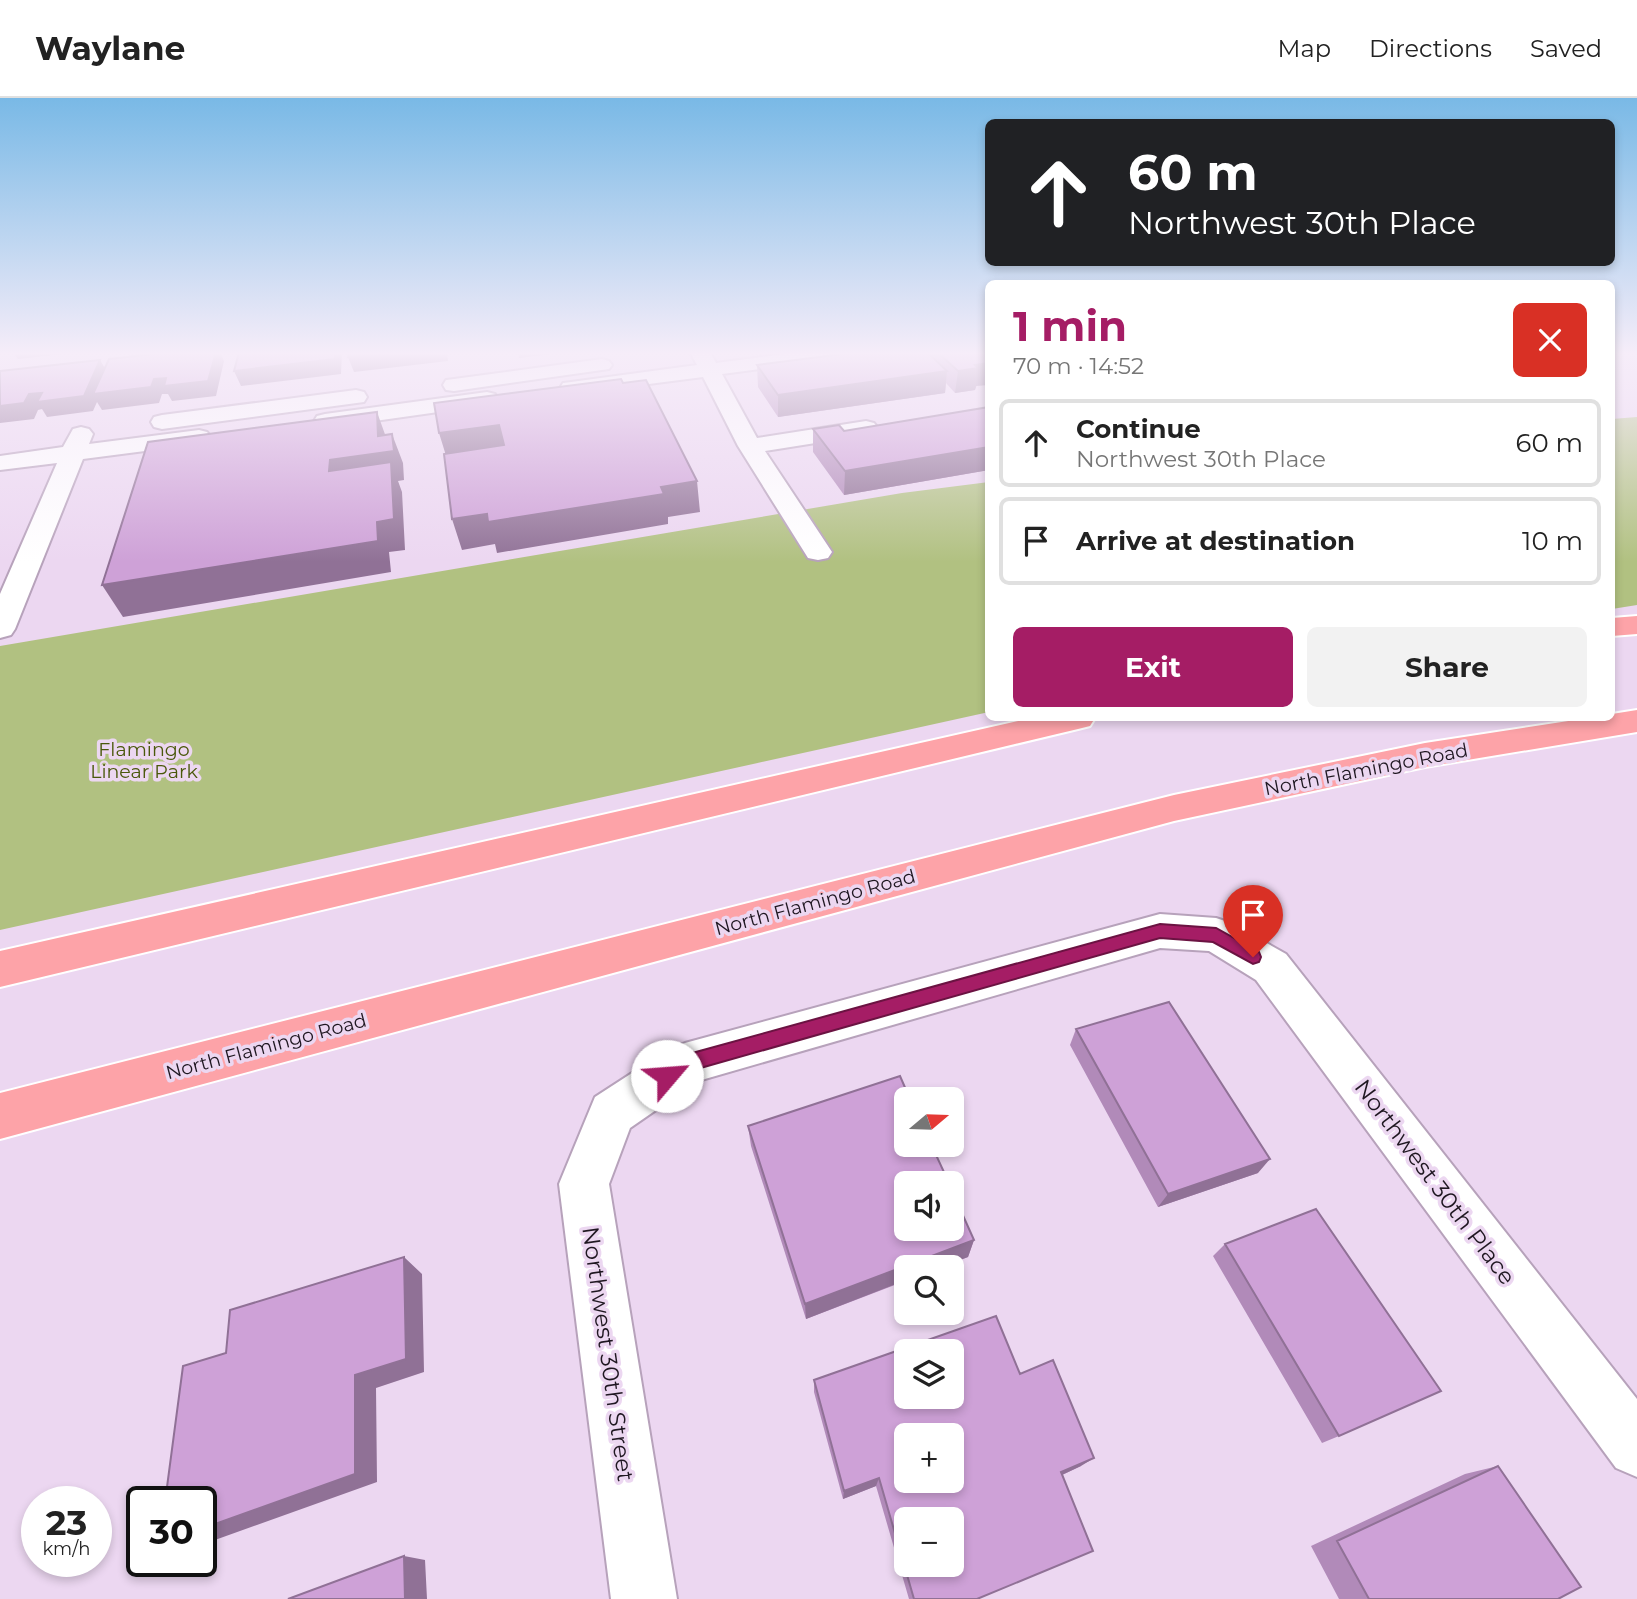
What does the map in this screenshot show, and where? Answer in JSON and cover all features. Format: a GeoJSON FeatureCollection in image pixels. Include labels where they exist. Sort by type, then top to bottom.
{"type":"FeatureCollection","features":[{"type":"Feature","properties":{"kind":"highway"},"geometry":{"type":"LineString","coordinates":[[1615,627],[1637,625]]}},
{"type":"Feature","properties":{"kind":"highway"},"geometry":{"type":"LineString","coordinates":[[0,969],[1065,721]]}},
{"type":"Feature","properties":{"kind":"highway","name":"North Flamingo Road"},"geometry":{"type":"LineString","coordinates":[[0,1116],[1174,808],[1425,754],[1637,721]]}},
{"type":"Feature","properties":{"kind":"street"},"geometry":{"type":"LineString","coordinates":[[0,463],[77,443],[214,422]]}},
{"type":"Feature","properties":{"kind":"street"},"geometry":{"type":"LineString","coordinates":[[738,422],[750,446],[818,552]]}},
{"type":"Feature","properties":{"kind":"street"},"geometry":{"type":"LineString","coordinates":[[750,446],[887,425]]}},
{"type":"Feature","properties":{"kind":"street"},"geometry":{"type":"LineString","coordinates":[[0,444],[77,443]]}},
{"type":"Feature","properties":{"kind":"street"},"geometry":{"type":"LineString","coordinates":[[0,629],[77,443]]}},
{"type":"Feature","properties":{"kind":"street"},"geometry":{"type":"LineString","coordinates":[[0,550],[35,545]]}},
{"type":"Feature","properties":{"kind":"street","name":"Northwest 30th Place"},"geometry":{"type":"LineString","coordinates":[[612,1113],[685,1064],[1160,931],[1216,935],[1271,967],[1637,1447]]}},
{"type":"Feature","properties":{"kind":"street","name":"Northwest 30th Street"},"geometry":{"type":"LineString","coordinates":[[612,1113],[584,1184],[644,1599]]}},
{"type":"Feature","properties":{"kind":"green space"},"geometry":{"type":"Polygon","coordinates":[[[1615,422],[1637,422],[1637,605],[1615,609],[1615,422]]]}},
{"type":"Feature","properties":{"kind":"green space","name":"Flamingo Linear Park"},"geometry":{"type":"Polygon","coordinates":[[[985,483],[985,713],[0,930],[0,646],[902,493],[985,483]]]}},
{"type":"Feature","properties":{"kind":"building"},"geometry":{"type":"Polygon","coordinates":[[[300,422],[377,422],[378,436],[392,434],[394,451],[330,460],[329,471],[391,462],[394,519],[377,522],[378,541],[102,585],[148,442],[300,422]]]}},
{"type":"Feature","properties":{"kind":"building"},"geometry":{"type":"Polygon","coordinates":[[[437,422],[667,422],[697,481],[661,487],[664,494],[488,522],[487,514],[452,519],[444,454],[504,445],[499,425],[439,433],[437,422]]]}},
{"type":"Feature","properties":{"kind":"building"},"geometry":{"type":"Polygon","coordinates":[[[898,422],[985,422],[985,448],[845,471],[813,429],[839,425],[844,431],[898,422]]]}},
{"type":"Feature","properties":{"kind":"building"},"geometry":{"type":"Polygon","coordinates":[[[1169,1002],[1270,1159],[1168,1194],[1076,1029],[1169,1002]]]}},
{"type":"Feature","properties":{"kind":"building"},"geometry":{"type":"Polygon","coordinates":[[[900,1076],[905,1087],[894,1087],[894,1157],[937,1157],[943,1171],[894,1171],[894,1241],[964,1241],[964,1218],[974,1240],[934,1255],[894,1255],[894,1270],[805,1304],[748,1126],[900,1076]]]}},
{"type":"Feature","properties":{"kind":"building"},"geometry":{"type":"Polygon","coordinates":[[[1316,1209],[1441,1391],[1339,1436],[1225,1244],[1316,1209]]]}},
{"type":"Feature","properties":{"kind":"building"},"geometry":{"type":"Polygon","coordinates":[[[404,1257],[406,1359],[355,1375],[355,1474],[217,1523],[217,1486],[167,1486],[183,1366],[226,1353],[230,1310],[404,1257]]]}},
{"type":"Feature","properties":{"kind":"building"},"geometry":{"type":"Polygon","coordinates":[[[996,1316],[1020,1374],[1053,1360],[1094,1458],[1061,1472],[1093,1551],[977,1599],[914,1599],[908,1577],[964,1577],[964,1507],[894,1507],[894,1530],[879,1478],[844,1491],[814,1380],[894,1352],[894,1409],[964,1409],[964,1339],[931,1339],[996,1316]]]}},
{"type":"Feature","properties":{"kind":"building"},"geometry":{"type":"Polygon","coordinates":[[[1498,1466],[1581,1587],[1558,1599],[1369,1599],[1337,1541],[1498,1466]]]}},
{"type":"Feature","properties":{"kind":"building"},"geometry":{"type":"Polygon","coordinates":[[[404,1556],[405,1599],[288,1599],[404,1556]]]}},
{"type":"Feature","properties":{"kind":"route"},"geometry":{"type":"LineString","coordinates":[[667,1076],[685,1064],[1160,931],[1216,935],[1253,957]]}}]}
